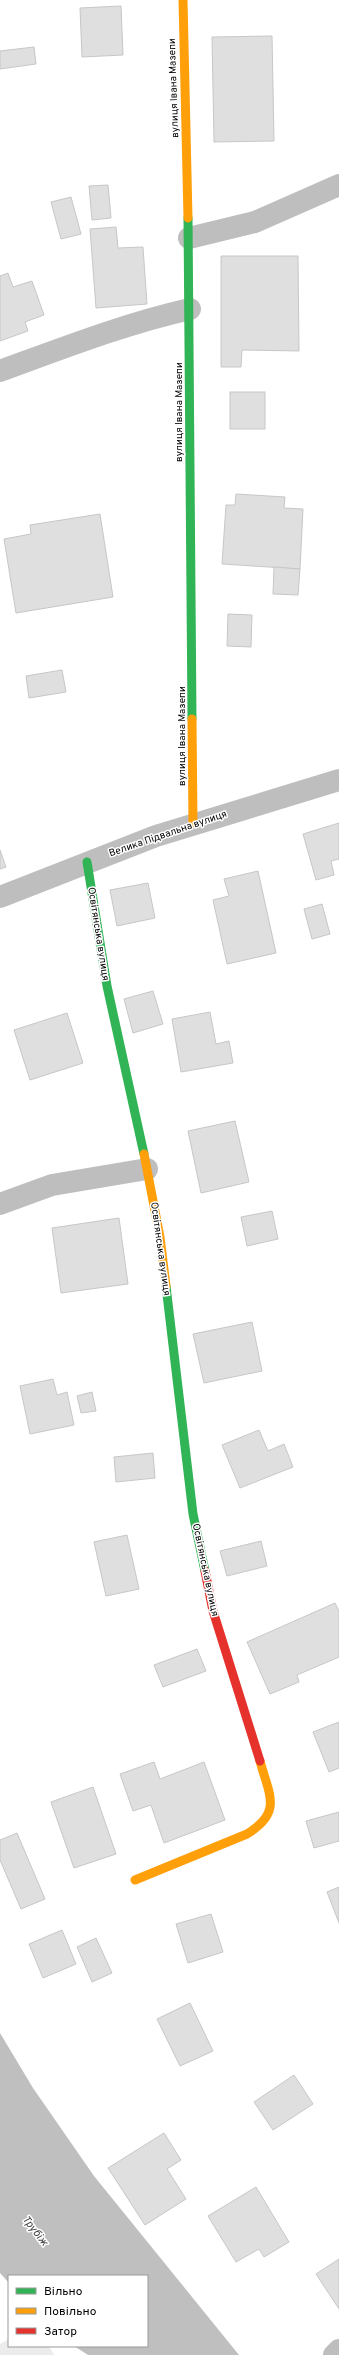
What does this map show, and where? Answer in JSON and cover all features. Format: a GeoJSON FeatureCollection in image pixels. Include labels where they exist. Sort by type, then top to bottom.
{"type":"FeatureCollection","features":[{"type":"Feature","properties":{"kind":"street","name":"вулиця Івана Мазепи"},"geometry":{"type":"LineString","coordinates":[[183,0],[190,309],[193,823]]}},
{"type":"Feature","properties":{"kind":"street"},"geometry":{"type":"LineString","coordinates":[[189,238],[255,222],[339,185]]}},
{"type":"Feature","properties":{"kind":"street"},"geometry":{"type":"LineString","coordinates":[[0,371],[100,333],[145,319],[190,309]]}},
{"type":"Feature","properties":{"kind":"street","name":"Велика Підвальна вулиця"},"geometry":{"type":"LineString","coordinates":[[0,897],[87,862],[193,823],[339,780]]}},
{"type":"Feature","properties":{"kind":"street","name":"Освітянська вулиця"},"geometry":{"type":"LineString","coordinates":[[87,862],[107,986],[147,1169],[160,1237],[190,1493],[201,1558],[215,1617],[260,1758],[271,1808],[268,1818],[260,1826],[247,1834],[135,1880]]}},
{"type":"Feature","properties":{"kind":"street"},"geometry":{"type":"LineString","coordinates":[[0,1204],[52,1185],[147,1169]]}},
{"type":"Feature","properties":{"kind":"street"},"geometry":{"type":"LineString","coordinates":[[334,2355],[339,2350]]}},
{"type":"Feature","properties":{"kind":"shaded area"},"geometry":{"type":"Polygon","coordinates":[[[8,2340],[8,2347],[50,2347],[54,2355],[0,2355],[0,2344],[8,2340]]]}},
{"type":"Feature","properties":{"kind":"water","name":"Трубіж"},"geometry":{"type":"Polygon","coordinates":[[[0,2033],[33,2088],[94,2176],[239,2355],[88,2355],[76,2347],[148,2347],[148,2275],[8,2275],[8,2282],[0,2273],[0,2033]]]}},
{"type":"Feature","properties":{"kind":"building"},"geometry":{"type":"Polygon","coordinates":[[[121,6],[123,55],[82,57],[80,8],[121,6]]]}},
{"type":"Feature","properties":{"kind":"building"},"geometry":{"type":"Polygon","coordinates":[[[272,36],[274,141],[214,142],[212,37],[272,36]]]}},
{"type":"Feature","properties":{"kind":"building"},"geometry":{"type":"Polygon","coordinates":[[[34,47],[36,64],[0,69],[0,51],[34,47]]]}},
{"type":"Feature","properties":{"kind":"building"},"geometry":{"type":"Polygon","coordinates":[[[108,185],[111,218],[92,220],[89,186],[108,185]]]}},
{"type":"Feature","properties":{"kind":"building"},"geometry":{"type":"Polygon","coordinates":[[[71,197],[81,234],[61,239],[51,202],[71,197]]]}},
{"type":"Feature","properties":{"kind":"building"},"geometry":{"type":"Polygon","coordinates":[[[116,227],[118,248],[143,247],[147,304],[96,308],[90,229],[116,227]]]}},
{"type":"Feature","properties":{"kind":"building"},"geometry":{"type":"Polygon","coordinates":[[[221,256],[298,256],[299,351],[242,350],[241,367],[221,367],[221,256]]]}},
{"type":"Feature","properties":{"kind":"building"},"geometry":{"type":"Polygon","coordinates":[[[8,273],[13,287],[32,281],[44,315],[25,322],[28,331],[0,341],[0,276],[8,273]]]}},
{"type":"Feature","properties":{"kind":"building"},"geometry":{"type":"Polygon","coordinates":[[[230,392],[265,392],[265,429],[230,429],[230,392]]]}},
{"type":"Feature","properties":{"kind":"building"},"geometry":{"type":"Polygon","coordinates":[[[236,494],[285,497],[284,508],[303,509],[300,569],[222,564],[226,505],[235,505],[236,494]]]}},
{"type":"Feature","properties":{"kind":"building"},"geometry":{"type":"Polygon","coordinates":[[[100,514],[113,597],[16,613],[4,539],[31,534],[30,525],[100,514]]]}},
{"type":"Feature","properties":{"kind":"building"},"geometry":{"type":"Polygon","coordinates":[[[274,567],[300,569],[298,595],[273,594],[274,567]]]}},
{"type":"Feature","properties":{"kind":"building"},"geometry":{"type":"Polygon","coordinates":[[[228,614],[252,615],[251,647],[227,646],[228,614]]]}},
{"type":"Feature","properties":{"kind":"building"},"geometry":{"type":"Polygon","coordinates":[[[62,670],[66,692],[29,698],[26,676],[62,670]]]}},
{"type":"Feature","properties":{"kind":"building"},"geometry":{"type":"Polygon","coordinates":[[[339,823],[339,859],[331,861],[334,875],[316,880],[303,834],[339,823]]]}},
{"type":"Feature","properties":{"kind":"building"},"geometry":{"type":"Polygon","coordinates":[[[0,850],[6,867],[0,869],[0,850]]]}},
{"type":"Feature","properties":{"kind":"building"},"geometry":{"type":"Polygon","coordinates":[[[258,871],[276,953],[227,964],[213,900],[229,896],[224,879],[258,871]]]}},
{"type":"Feature","properties":{"kind":"building"},"geometry":{"type":"Polygon","coordinates":[[[148,883],[155,918],[117,926],[110,890],[148,883]]]}},
{"type":"Feature","properties":{"kind":"building"},"geometry":{"type":"Polygon","coordinates":[[[322,904],[330,934],[312,939],[304,909],[322,904]]]}},
{"type":"Feature","properties":{"kind":"building"},"geometry":{"type":"Polygon","coordinates":[[[153,991],[163,1024],[133,1033],[124,999],[153,991]]]}},
{"type":"Feature","properties":{"kind":"building"},"geometry":{"type":"Polygon","coordinates":[[[210,1012],[216,1044],[229,1041],[233,1063],[181,1072],[172,1019],[210,1012]]]}},
{"type":"Feature","properties":{"kind":"building"},"geometry":{"type":"Polygon","coordinates":[[[67,1013],[83,1063],[30,1080],[14,1030],[67,1013]]]}},
{"type":"Feature","properties":{"kind":"building"},"geometry":{"type":"Polygon","coordinates":[[[235,1121],[249,1182],[201,1193],[188,1131],[235,1121]]]}},
{"type":"Feature","properties":{"kind":"building"},"geometry":{"type":"Polygon","coordinates":[[[272,1211],[278,1239],[247,1246],[241,1217],[272,1211]]]}},
{"type":"Feature","properties":{"kind":"building"},"geometry":{"type":"Polygon","coordinates":[[[119,1218],[128,1284],[61,1293],[52,1228],[119,1218]]]}},
{"type":"Feature","properties":{"kind":"building"},"geometry":{"type":"Polygon","coordinates":[[[252,1322],[262,1371],[204,1383],[193,1334],[252,1322]]]}},
{"type":"Feature","properties":{"kind":"building"},"geometry":{"type":"Polygon","coordinates":[[[53,1379],[57,1395],[67,1392],[74,1425],[30,1434],[20,1386],[53,1379]]]}},
{"type":"Feature","properties":{"kind":"building"},"geometry":{"type":"Polygon","coordinates":[[[92,1392],[96,1411],[81,1413],[77,1396],[92,1392]]]}},
{"type":"Feature","properties":{"kind":"building"},"geometry":{"type":"Polygon","coordinates":[[[259,1430],[268,1451],[284,1444],[293,1467],[240,1488],[222,1445],[259,1430]]]}},
{"type":"Feature","properties":{"kind":"building"},"geometry":{"type":"Polygon","coordinates":[[[153,1453],[155,1478],[116,1482],[114,1457],[153,1453]]]}},
{"type":"Feature","properties":{"kind":"building"},"geometry":{"type":"Polygon","coordinates":[[[127,1535],[139,1589],[106,1596],[94,1542],[127,1535]]]}},
{"type":"Feature","properties":{"kind":"building"},"geometry":{"type":"Polygon","coordinates":[[[261,1541],[267,1566],[227,1576],[220,1551],[261,1541]]]}},
{"type":"Feature","properties":{"kind":"building"},"geometry":{"type":"Polygon","coordinates":[[[335,1603],[339,1611],[339,1657],[297,1675],[299,1682],[270,1694],[247,1642],[335,1603]]]}},
{"type":"Feature","properties":{"kind":"building"},"geometry":{"type":"Polygon","coordinates":[[[197,1649],[206,1671],[163,1687],[154,1665],[197,1649]]]}},
{"type":"Feature","properties":{"kind":"building"},"geometry":{"type":"Polygon","coordinates":[[[339,1722],[339,1768],[329,1772],[313,1732],[339,1722]]]}},
{"type":"Feature","properties":{"kind":"building"},"geometry":{"type":"Polygon","coordinates":[[[154,1762],[160,1779],[204,1762],[225,1820],[164,1843],[151,1805],[133,1811],[120,1774],[154,1762]]]}},
{"type":"Feature","properties":{"kind":"building"},"geometry":{"type":"Polygon","coordinates":[[[93,1787],[116,1854],[74,1868],[51,1802],[93,1787]]]}},
{"type":"Feature","properties":{"kind":"building"},"geometry":{"type":"Polygon","coordinates":[[[339,1812],[339,1841],[314,1848],[306,1821],[339,1812]]]}},
{"type":"Feature","properties":{"kind":"building"},"geometry":{"type":"Polygon","coordinates":[[[17,1833],[45,1899],[21,1909],[0,1860],[0,1840],[17,1833]]]}},
{"type":"Feature","properties":{"kind":"building"},"geometry":{"type":"Polygon","coordinates":[[[339,1887],[339,1923],[327,1892],[339,1887]]]}},
{"type":"Feature","properties":{"kind":"building"},"geometry":{"type":"Polygon","coordinates":[[[211,1914],[223,1952],[188,1963],[176,1924],[211,1914]]]}},
{"type":"Feature","properties":{"kind":"building"},"geometry":{"type":"Polygon","coordinates":[[[62,1930],[76,1964],[43,1978],[29,1944],[62,1930]]]}},
{"type":"Feature","properties":{"kind":"building"},"geometry":{"type":"Polygon","coordinates":[[[96,1938],[112,1973],[92,1982],[77,1947],[96,1938]]]}},
{"type":"Feature","properties":{"kind":"building"},"geometry":{"type":"Polygon","coordinates":[[[190,2003],[213,2051],[180,2066],[157,2019],[190,2003]]]}},
{"type":"Feature","properties":{"kind":"building"},"geometry":{"type":"Polygon","coordinates":[[[294,2075],[313,2104],[273,2130],[254,2102],[294,2075]]]}},
{"type":"Feature","properties":{"kind":"building"},"geometry":{"type":"Polygon","coordinates":[[[164,2133],[181,2160],[167,2169],[186,2199],[145,2225],[108,2168],[164,2133]]]}},
{"type":"Feature","properties":{"kind":"building"},"geometry":{"type":"Polygon","coordinates":[[[256,2187],[289,2242],[264,2257],[259,2249],[236,2262],[208,2216],[256,2187]]]}},
{"type":"Feature","properties":{"kind":"building"},"geometry":{"type":"Polygon","coordinates":[[[339,2259],[339,2309],[316,2274],[339,2259]]]}},
{"type":"Feature","properties":{"kind":"traffic: fast"},"geometry":{"type":"LineString","coordinates":[[188,218],[192,719]]}},
{"type":"Feature","properties":{"kind":"traffic: fast"},"geometry":{"type":"LineString","coordinates":[[87,862],[107,986],[144,1154]]}},
{"type":"Feature","properties":{"kind":"traffic: fast"},"geometry":{"type":"LineString","coordinates":[[166,1286],[193,1514],[205,1571]]}},
{"type":"Feature","properties":{"kind":"traffic: slow"},"geometry":{"type":"LineString","coordinates":[[183,0],[188,218]]}},
{"type":"Feature","properties":{"kind":"traffic: slow"},"geometry":{"type":"LineString","coordinates":[[192,719],[193,823]]}},
{"type":"Feature","properties":{"kind":"traffic: slow"},"geometry":{"type":"LineString","coordinates":[[144,1154],[160,1237],[166,1286]]}},
{"type":"Feature","properties":{"kind":"traffic: slow"},"geometry":{"type":"LineString","coordinates":[[135,1880],[247,1834],[258,1826],[265,1818],[269,1810],[270,1802],[260,1761]]}},
{"type":"Feature","properties":{"kind":"traffic: jam"},"geometry":{"type":"LineString","coordinates":[[205,1571],[213,1611],[260,1761]]}}]}
